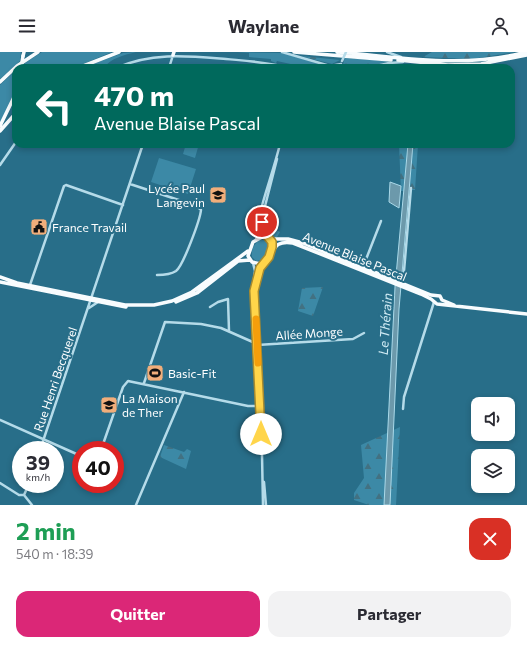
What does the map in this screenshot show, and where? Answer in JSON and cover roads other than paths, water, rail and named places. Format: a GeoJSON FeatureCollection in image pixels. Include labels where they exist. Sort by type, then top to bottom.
{"type":"FeatureCollection","features":[{"type":"Feature","properties":{"kind":"main road"},"geometry":{"type":"LineString","coordinates":[[20,64],[38,52]]}},
{"type":"Feature","properties":{"kind":"main road"},"geometry":{"type":"LineString","coordinates":[[88,64],[119,52]]}},
{"type":"Feature","properties":{"kind":"main road"},"geometry":{"type":"LineString","coordinates":[[294,52],[407,60]]}},
{"type":"Feature","properties":{"kind":"main road"},"geometry":{"type":"LineString","coordinates":[[337,52],[440,64]]}},
{"type":"Feature","properties":{"kind":"main road"},"geometry":{"type":"LineString","coordinates":[[417,61],[473,61],[496,59],[526,52]]}},
{"type":"Feature","properties":{"kind":"main road"},"geometry":{"type":"LineString","coordinates":[[22,64],[23,54]]}},
{"type":"Feature","properties":{"kind":"main road"},"geometry":{"type":"LineString","coordinates":[[481,64],[527,55]]}},
{"type":"Feature","properties":{"kind":"main road"},"geometry":{"type":"LineString","coordinates":[[0,82],[12,71]]}},
{"type":"Feature","properties":{"kind":"main road"},"geometry":{"type":"LineString","coordinates":[[0,126],[12,101]]}},
{"type":"Feature","properties":{"kind":"main road"},"geometry":{"type":"LineString","coordinates":[[0,130],[12,117]]}},
{"type":"Feature","properties":{"kind":"main road"},"geometry":{"type":"LineString","coordinates":[[268,238],[272,246],[271,253]]}},
{"type":"Feature","properties":{"kind":"main road","name":"Avenue Blaise Pascal"},"geometry":{"type":"LineString","coordinates":[[256,239],[268,238],[294,240],[394,281],[434,301],[460,307],[525,314]]}},
{"type":"Feature","properties":{"kind":"main road"},"geometry":{"type":"LineString","coordinates":[[0,282],[137,306],[169,302],[195,290],[244,255],[256,239]]}},
{"type":"Feature","properties":{"kind":"main road","name":"Avenue Blaise Pascal"},"geometry":{"type":"LineString","coordinates":[[263,263],[278,244],[291,242],[362,268]]}},
{"type":"Feature","properties":{"kind":"main road"},"geometry":{"type":"LineString","coordinates":[[250,248],[248,256],[251,261]]}},
{"type":"Feature","properties":{"kind":"main road"},"geometry":{"type":"LineString","coordinates":[[91,299],[98,302],[138,308],[169,304],[194,294],[238,261],[251,261],[258,264],[263,263]]}},
{"type":"Feature","properties":{"kind":"main road"},"geometry":{"type":"LineString","coordinates":[[0,277],[30,287]]}},
{"type":"Feature","properties":{"kind":"main road","name":"Avenue Blaise Pascal"},"geometry":{"type":"LineString","coordinates":[[402,285],[440,296],[441,302]]}},
{"type":"Feature","properties":{"kind":"main road"},"geometry":{"type":"LineString","coordinates":[[434,301],[436,296]]}},
{"type":"Feature","properties":{"kind":"street"},"geometry":{"type":"LineString","coordinates":[[282,52],[330,64]]}},
{"type":"Feature","properties":{"kind":"street"},"geometry":{"type":"LineString","coordinates":[[339,64],[346,52]]}},
{"type":"Feature","properties":{"kind":"street"},"geometry":{"type":"LineString","coordinates":[[387,52],[407,60]]}},
{"type":"Feature","properties":{"kind":"street"},"geometry":{"type":"LineString","coordinates":[[170,64],[174,53]]}},
{"type":"Feature","properties":{"kind":"street"},"geometry":{"type":"LineString","coordinates":[[127,64],[144,58],[174,53],[275,64]]}},
{"type":"Feature","properties":{"kind":"street"},"geometry":{"type":"LineString","coordinates":[[384,64],[407,60]]}},
{"type":"Feature","properties":{"kind":"street"},"geometry":{"type":"LineString","coordinates":[[0,165],[12,148]]}},
{"type":"Feature","properties":{"kind":"street","name":"Rue Henri Becquerel"},"geometry":{"type":"LineString","coordinates":[[44,440],[143,148]]}},
{"type":"Feature","properties":{"kind":"street"},"geometry":{"type":"LineString","coordinates":[[268,238],[262,226],[262,216],[280,148]]}},
{"type":"Feature","properties":{"kind":"street"},"geometry":{"type":"LineString","coordinates":[[256,239],[259,233],[258,222],[261,210],[280,148]]}},
{"type":"Feature","properties":{"kind":"street"},"geometry":{"type":"LineString","coordinates":[[130,184],[198,206],[201,210],[194,235],[178,268],[169,274],[157,275]]}},
{"type":"Feature","properties":{"kind":"street"},"geometry":{"type":"LineString","coordinates":[[30,287],[64,186],[66,185],[123,205]]}},
{"type":"Feature","properties":{"kind":"street"},"geometry":{"type":"LineString","coordinates":[[402,285],[411,188]]}},
{"type":"Feature","properties":{"kind":"street"},"geometry":{"type":"LineString","coordinates":[[362,268],[381,221]]}},
{"type":"Feature","properties":{"kind":"street"},"geometry":{"type":"LineString","coordinates":[[251,261],[255,271],[252,287],[265,505]]}},
{"type":"Feature","properties":{"kind":"street"},"geometry":{"type":"LineString","coordinates":[[256,344],[254,290],[260,268],[263,263]]}},
{"type":"Feature","properties":{"kind":"street"},"geometry":{"type":"LineString","coordinates":[[210,307],[218,302],[228,299],[229,331]]}},
{"type":"Feature","properties":{"kind":"street"},"geometry":{"type":"LineString","coordinates":[[403,409],[404,397],[433,310],[434,301]]}},
{"type":"Feature","properties":{"kind":"street","name":"Rue Henri Becquerel"},"geometry":{"type":"LineString","coordinates":[[86,314],[91,306],[98,302]]}},
{"type":"Feature","properties":{"kind":"street"},"geometry":{"type":"LineString","coordinates":[[433,310],[441,302]]}},
{"type":"Feature","properties":{"kind":"street"},"geometry":{"type":"LineString","coordinates":[[144,383],[165,322],[201,324],[229,331],[247,341],[256,344]]}},
{"type":"Feature","properties":{"kind":"street","name":"Allée Monge"},"geometry":{"type":"LineString","coordinates":[[256,344],[354,339],[364,333]]}},
{"type":"Feature","properties":{"kind":"street"},"geometry":{"type":"LineString","coordinates":[[104,441],[124,385],[130,381],[248,406],[260,406]]}},
{"type":"Feature","properties":{"kind":"street"},"geometry":{"type":"LineString","coordinates":[[136,505],[184,392]]}},
{"type":"Feature","properties":{"kind":"street"},"geometry":{"type":"LineString","coordinates":[[0,420],[72,452]]}},
{"type":"Feature","properties":{"kind":"street"},"geometry":{"type":"LineString","coordinates":[[0,483],[19,495],[24,495],[32,505]]}},
{"type":"Feature","properties":{"kind":"place","name":"Lycée Paul Langevin"},"geometry":{"type":"Point","coordinates":[218,195]}},
{"type":"Feature","properties":{"kind":"place","name":"France Travail"},"geometry":{"type":"Point","coordinates":[39,227]}},
{"type":"Feature","properties":{"kind":"place","name":"Basic-Fit"},"geometry":{"type":"Point","coordinates":[155,373]}},
{"type":"Feature","properties":{"kind":"place","name":"La Maison de Ther"},"geometry":{"type":"Point","coordinates":[109,405]}},
{"type":"Feature","properties":{"kind":"water label","name":"Le Thérain"},"geometry":{"type":"Point","coordinates":[385,324]}}]}
